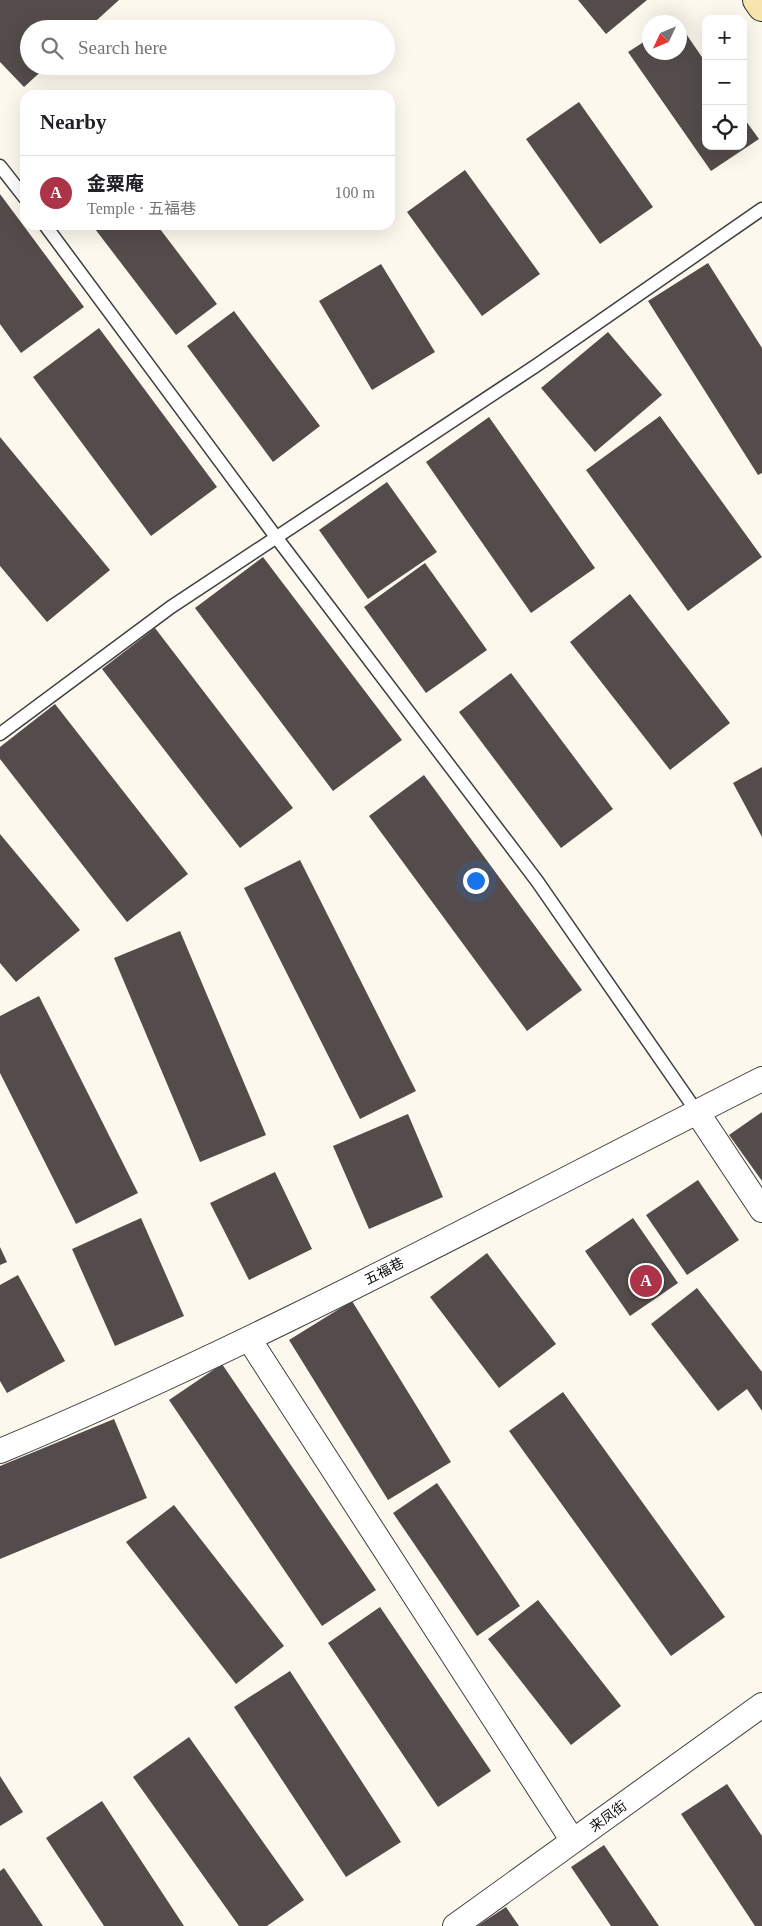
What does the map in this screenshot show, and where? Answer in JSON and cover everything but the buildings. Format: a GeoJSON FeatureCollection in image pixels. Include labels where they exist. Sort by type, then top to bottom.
{"type":"FeatureCollection","features":[{"type":"Feature","properties":{"kind":"main road"},"geometry":{"type":"LineString","coordinates":[[757,0],[762,7]]}},
{"type":"Feature","properties":{"kind":"street","name":"五福巷"},"geometry":{"type":"LineString","coordinates":[[0,1451],[249,1340],[762,1079]]}},
{"type":"Feature","properties":{"kind":"street"},"geometry":{"type":"LineString","coordinates":[[697,1112],[762,1210]]}},
{"type":"Feature","properties":{"kind":"street"},"geometry":{"type":"LineString","coordinates":[[249,1340],[573,1841]]}},
{"type":"Feature","properties":{"kind":"street","name":"来凤街"},"geometry":{"type":"LineString","coordinates":[[454,1926],[762,1705]]}},
{"type":"Feature","properties":{"kind":"lane"},"geometry":{"type":"LineString","coordinates":[[0,166],[20,192]]}},
{"type":"Feature","properties":{"kind":"lane"},"geometry":{"type":"LineString","coordinates":[[0,734],[171,607],[537,365],[762,209]]}},
{"type":"Feature","properties":{"kind":"lane"},"geometry":{"type":"LineString","coordinates":[[49,230],[276,537],[537,880],[697,1112]]}},
{"type":"Feature","properties":{"kind":"place","name":"金粟庵"},"geometry":{"type":"Point","coordinates":[646,1281]}}]}
